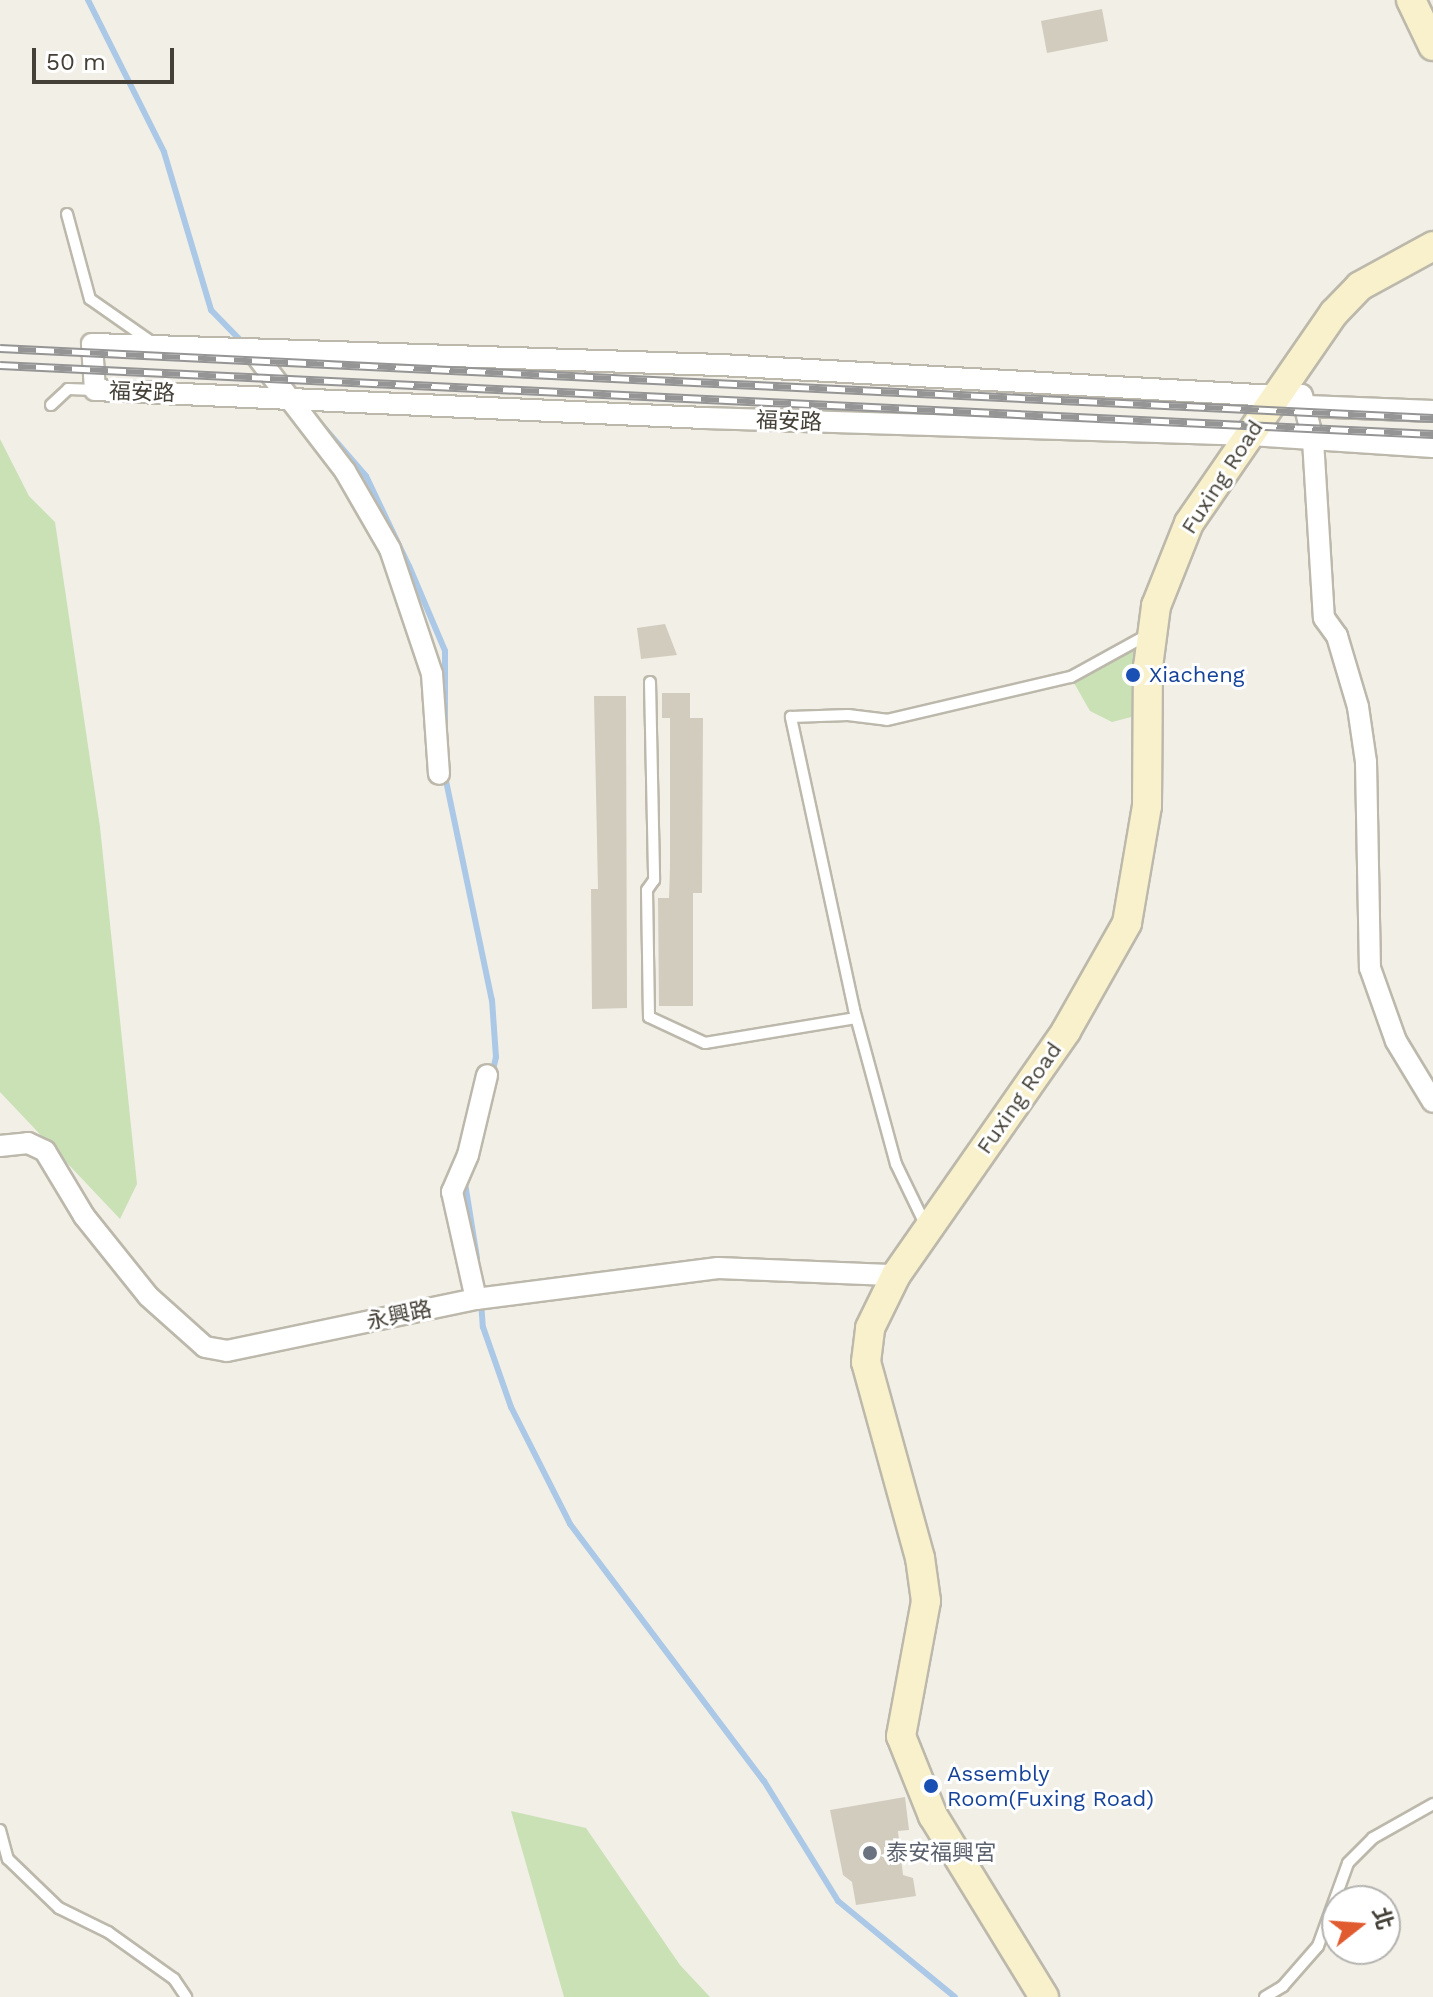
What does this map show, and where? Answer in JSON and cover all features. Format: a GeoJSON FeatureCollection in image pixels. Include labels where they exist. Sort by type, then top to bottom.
{"type":"FeatureCollection","features":[{"type":"Feature","properties":{"kind":"street"},"geometry":{"type":"LineString","coordinates":[[1411,0],[1433,46]]}},
{"type":"Feature","properties":{"kind":"street","name":"Fuxing Road"},"geometry":{"type":"LineString","coordinates":[[1044,1997],[933,1816],[901,1736],[926,1601],[920,1558],[866,1362],[870,1328],[896,1275],[1066,1031],[1127,923],[1147,806],[1152,632],[1168,568],[1189,523],[1281,387],[1360,286],[1433,246]]}},
{"type":"Feature","properties":{"kind":"street","name":"福安路"},"geometry":{"type":"LineString","coordinates":[[1281,387],[92,344],[95,390],[705,418],[1251,435],[1433,447]]}},
{"type":"Feature","properties":{"kind":"street"},"geometry":{"type":"LineString","coordinates":[[253,351],[286,398],[345,471],[390,549],[432,674],[439,774]]}},
{"type":"Feature","properties":{"kind":"street"},"geometry":{"type":"LineString","coordinates":[[1281,387],[1307,406],[1433,411]]}},
{"type":"Feature","properties":{"kind":"street"},"geometry":{"type":"LineString","coordinates":[[1307,406],[1313,440],[1324,618],[1337,636],[1358,707],[1366,762],[1370,968],[1396,1041],[1433,1102]]}},
{"type":"Feature","properties":{"kind":"street"},"geometry":{"type":"LineString","coordinates":[[476,1299],[452,1192],[468,1155],[487,1075]]}},
{"type":"Feature","properties":{"kind":"street","name":"永興路"},"geometry":{"type":"LineString","coordinates":[[0,1146],[28,1143],[45,1151],[118,1259],[205,1347],[252,1350],[476,1299],[718,1268],[896,1275]]}},
{"type":"Feature","properties":{"kind":"lane"},"geometry":{"type":"LineString","coordinates":[[67,214],[90,299],[157,347]]}},
{"type":"Feature","properties":{"kind":"lane"},"geometry":{"type":"LineString","coordinates":[[51,405],[68,389],[95,390]]}},
{"type":"Feature","properties":{"kind":"lane"},"geometry":{"type":"LineString","coordinates":[[927,1230],[896,1164],[856,1018],[791,717],[848,715],[887,720],[1071,677],[1152,632]]}},
{"type":"Feature","properties":{"kind":"lane"},"geometry":{"type":"LineString","coordinates":[[650,682],[654,880],[647,890],[649,1017],[705,1043],[856,1018]]}},
{"type":"Feature","properties":{"kind":"lane"},"geometry":{"type":"LineString","coordinates":[[1265,1997],[1283,1986],[1318,1946],[1348,1863],[1373,1838],[1433,1804]]}},
{"type":"Feature","properties":{"kind":"lane"},"geometry":{"type":"LineString","coordinates":[[0,1830],[8,1859],[59,1908],[108,1932],[174,1979],[186,1997]]}},
{"type":"Feature","properties":{"kind":"green space"},"geometry":{"type":"Polygon","coordinates":[[[0,439],[29,496],[55,522],[100,827],[137,1184],[120,1219],[0,1092],[0,439]]]}},
{"type":"Feature","properties":{"kind":"green space"},"geometry":{"type":"Polygon","coordinates":[[[1138,647],[1135,716],[1112,722],[1090,711],[1074,683],[1138,647]]]}},
{"type":"Feature","properties":{"kind":"green space"},"geometry":{"type":"Polygon","coordinates":[[[511,1811],[586,1828],[680,1965],[710,1997],[564,1997],[511,1811]]]}},
{"type":"Feature","properties":{"kind":"building"},"geometry":{"type":"Polygon","coordinates":[[[1102,9],[1108,41],[1047,53],[1041,21],[1102,9]]]}},
{"type":"Feature","properties":{"kind":"building"},"geometry":{"type":"Polygon","coordinates":[[[665,624],[677,655],[641,659],[637,628],[665,624]]]}},
{"type":"Feature","properties":{"kind":"building"},"geometry":{"type":"Polygon","coordinates":[[[662,693],[690,693],[690,718],[703,718],[702,893],[693,893],[693,1006],[659,1006],[658,898],[669,898],[670,868],[670,718],[662,718],[662,693]]]}},
{"type":"Feature","properties":{"kind":"building"},"geometry":{"type":"Polygon","coordinates":[[[594,696],[626,696],[627,1008],[592,1009],[591,889],[598,889],[594,696]]]}},
{"type":"Feature","properties":{"kind":"building","name":"泰安福興宮"},"geometry":{"type":"Polygon","coordinates":[[[905,1797],[909,1830],[898,1831],[903,1875],[913,1878],[916,1896],[856,1905],[852,1882],[843,1875],[830,1810],[905,1797]]]}},
{"type":"Feature","properties":{"kind":"waterway"},"geometry":{"type":"LineString","coordinates":[[88,0],[164,152],[211,310],[245,345]]}},
{"type":"Feature","properties":{"kind":"waterway"},"geometry":{"type":"LineString","coordinates":[[314,416],[366,476],[409,566],[445,651],[445,721]]}},
{"type":"Feature","properties":{"kind":"waterway"},"geometry":{"type":"LineString","coordinates":[[445,776],[492,1000],[496,1057],[492,1075]]}},
{"type":"Feature","properties":{"kind":"waterway"},"geometry":{"type":"LineString","coordinates":[[465,1183],[477,1258]]}},
{"type":"Feature","properties":{"kind":"waterway"},"geometry":{"type":"LineString","coordinates":[[481,1301],[483,1327],[511,1407],[570,1524],[764,1781],[838,1901],[955,1997]]}},
{"type":"Feature","properties":{"kind":"railway"},"geometry":{"type":"LineString","coordinates":[[0,348],[1433,418]]}},
{"type":"Feature","properties":{"kind":"railway"},"geometry":{"type":"LineString","coordinates":[[0,365],[1433,434]]}},
{"type":"Feature","properties":{"kind":"place","name":"Xiacheng"},"geometry":{"type":"Point","coordinates":[1133,675]}},
{"type":"Feature","properties":{"kind":"place","name":"Assembly Room(Fuxing Road)"},"geometry":{"type":"Point","coordinates":[931,1786]}},
{"type":"Feature","properties":{"kind":"place","name":"泰安福興宮"},"geometry":{"type":"Point","coordinates":[870,1853]}}]}
